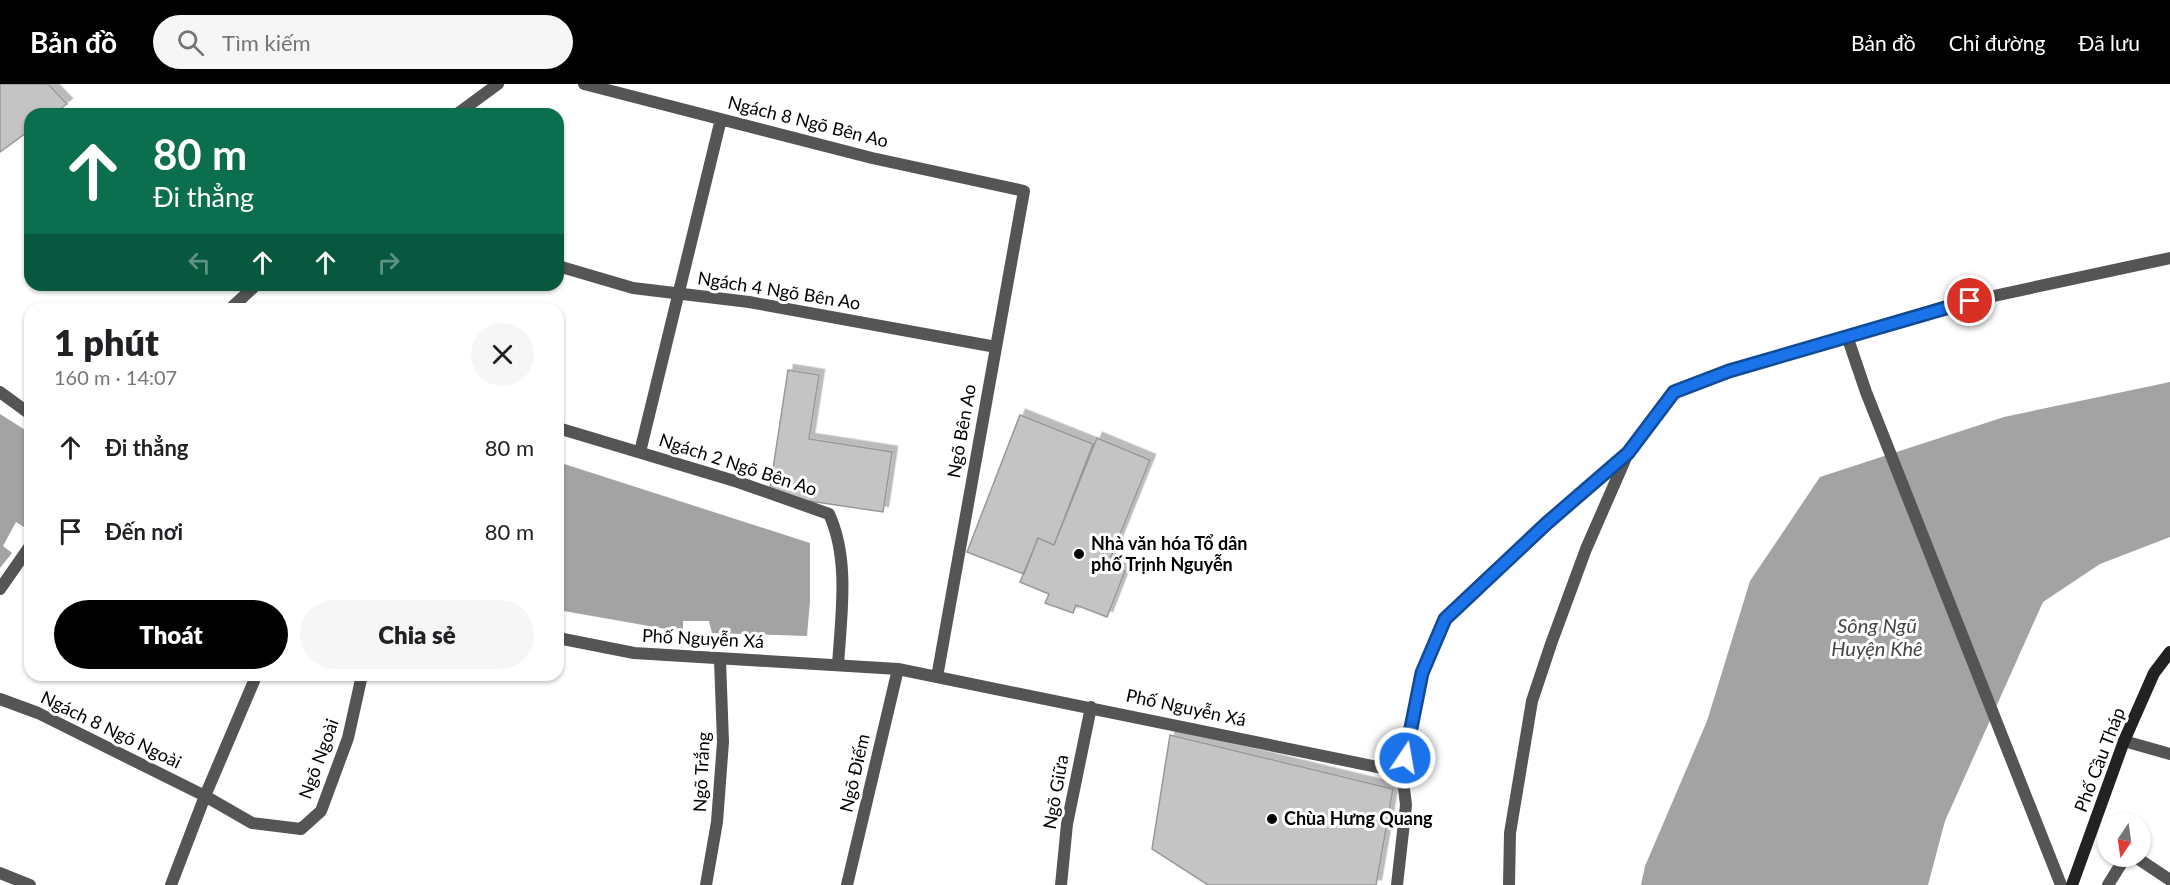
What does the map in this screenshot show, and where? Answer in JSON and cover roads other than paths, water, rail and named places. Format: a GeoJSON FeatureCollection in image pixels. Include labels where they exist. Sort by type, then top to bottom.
{"type":"FeatureCollection","features":[{"type":"Feature","properties":{"kind":"main road","name":"Phố Cầu Tháp"},"geometry":{"type":"LineString","coordinates":[[2072,885],[2124,741],[2154,673],[2170,652]]}},
{"type":"Feature","properties":{"kind":"street"},"geometry":{"type":"LineString","coordinates":[[466,108],[498,84]]}},
{"type":"Feature","properties":{"kind":"street","name":"Ngách 8 Ngõ Bên Ao"},"geometry":{"type":"LineString","coordinates":[[584,84],[873,158],[1024,191]]}},
{"type":"Feature","properties":{"kind":"street"},"geometry":{"type":"LineString","coordinates":[[640,452],[721,119]]}},
{"type":"Feature","properties":{"kind":"street","name":"Ngõ Bên Ao"},"geometry":{"type":"LineString","coordinates":[[937,677],[1024,191]]}},
{"type":"Feature","properties":{"kind":"street"},"geometry":{"type":"LineString","coordinates":[[1397,885],[1406,805],[1402,772],[1422,673],[1445,619],[1547,523],[1628,453],[1674,392],[1729,371],[1947,306],[2170,258]]}},
{"type":"Feature","properties":{"kind":"street","name":"Ngách 4 Ngõ Bên Ao"},"geometry":{"type":"LineString","coordinates":[[564,268],[633,288],[749,302],[996,347]]}},
{"type":"Feature","properties":{"kind":"street"},"geometry":{"type":"LineString","coordinates":[[236,303],[249,291]]}},
{"type":"Feature","properties":{"kind":"street"},"geometry":{"type":"LineString","coordinates":[[1847,336],[1866,392],[2061,885]]}},
{"type":"Feature","properties":{"kind":"street"},"geometry":{"type":"LineString","coordinates":[[0,392],[24,410]]}},
{"type":"Feature","properties":{"kind":"street","name":"Ngách 2 Ngõ Bên Ao"},"geometry":{"type":"LineString","coordinates":[[564,430],[640,452],[829,514],[837,531],[842,589],[838,665]]}},
{"type":"Feature","properties":{"kind":"street"},"geometry":{"type":"LineString","coordinates":[[1509,885],[1510,833],[1532,701],[1586,549],[1628,453]]}},
{"type":"Feature","properties":{"kind":"street"},"geometry":{"type":"LineString","coordinates":[[0,589],[24,555]]}},
{"type":"Feature","properties":{"kind":"street","name":"Phố Nguyễn Xá"},"geometry":{"type":"LineString","coordinates":[[564,640],[634,653],[898,669],[1402,772]]}},
{"type":"Feature","properties":{"kind":"street","name":"Ngõ Trắng"},"geometry":{"type":"LineString","coordinates":[[706,885],[717,822],[723,742],[720,660]]}},
{"type":"Feature","properties":{"kind":"street","name":"Ngõ Điếm"},"geometry":{"type":"LineString","coordinates":[[847,885],[898,669]]}},
{"type":"Feature","properties":{"kind":"street"},"geometry":{"type":"LineString","coordinates":[[171,885],[205,796],[254,681]]}},
{"type":"Feature","properties":{"kind":"street","name":"Ngõ Ngoài"},"geometry":{"type":"LineString","coordinates":[[205,796],[252,823],[301,829],[321,812],[348,738],[361,681]]}},
{"type":"Feature","properties":{"kind":"street","name":"Ngách 8 Ngõ Ngoài"},"geometry":{"type":"LineString","coordinates":[[0,699],[38,713],[205,796]]}},
{"type":"Feature","properties":{"kind":"street","name":"Ngõ Giữa"},"geometry":{"type":"LineString","coordinates":[[1061,885],[1067,824],[1091,707]]}},
{"type":"Feature","properties":{"kind":"street"},"geometry":{"type":"LineString","coordinates":[[2124,741],[2170,754]]}},
{"type":"Feature","properties":{"kind":"street"},"geometry":{"type":"LineString","coordinates":[[2108,885],[2119,867]]}},
{"type":"Feature","properties":{"kind":"street"},"geometry":{"type":"LineString","coordinates":[[2150,867],[2170,880]]}},
{"type":"Feature","properties":{"kind":"street"},"geometry":{"type":"LineString","coordinates":[[0,873],[30,885]]}},
{"type":"Feature","properties":{"kind":"water","name":"Sông Ngũ Huyện Khê"},"geometry":{"type":"Polygon","coordinates":[[[2170,382],[2170,537],[2100,564],[2043,602],[1945,821],[1928,885],[1641,885],[1645,866],[1707,721],[1750,581],[1820,477],[2004,417],[2170,382]]]}},
{"type":"Feature","properties":{"kind":"water"},"geometry":{"type":"Polygon","coordinates":[[[0,414],[24,429],[24,527],[16,522],[3,546],[12,553],[0,568],[0,414]]]}},
{"type":"Feature","properties":{"kind":"water"},"geometry":{"type":"Polygon","coordinates":[[[564,464],[810,543],[810,601],[807,636],[712,633],[709,621],[683,621],[683,632],[564,611],[564,464]]]}},
{"type":"Feature","properties":{"kind":"place","name":"Nhà văn hóa Tổ dân phố Trịnh Nguyễn"},"geometry":{"type":"Point","coordinates":[1079,554]}},
{"type":"Feature","properties":{"kind":"place","name":"Chùa Hưng Quang"},"geometry":{"type":"Point","coordinates":[1272,819]}}]}
